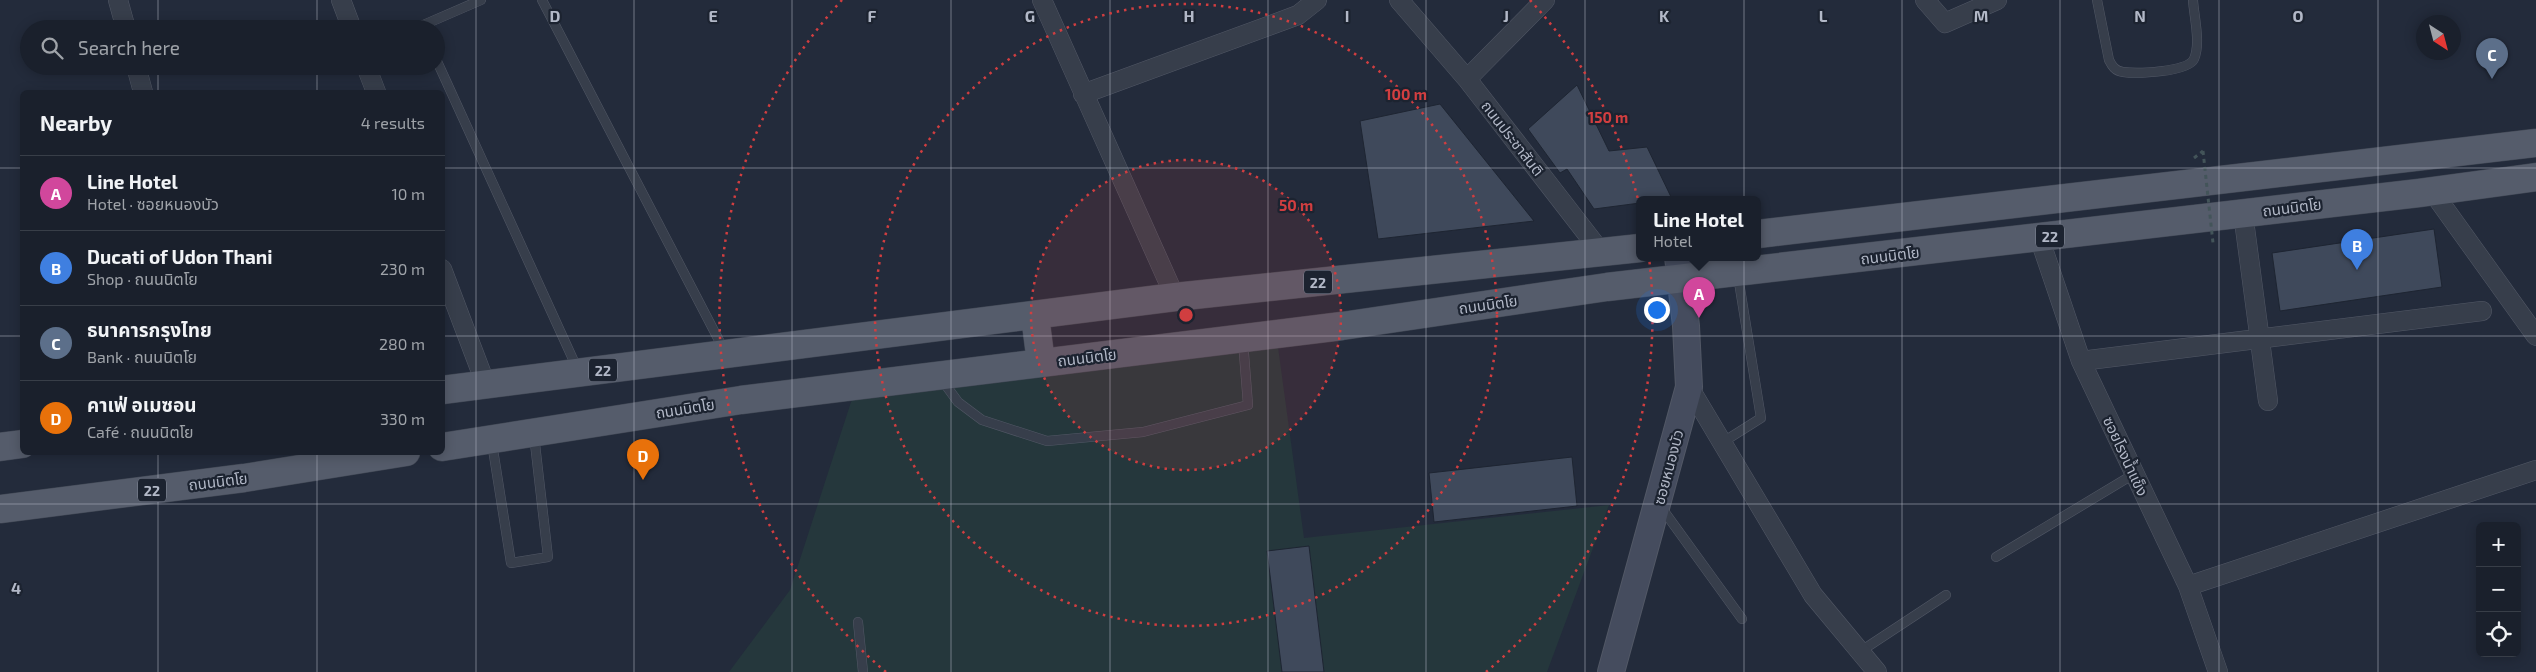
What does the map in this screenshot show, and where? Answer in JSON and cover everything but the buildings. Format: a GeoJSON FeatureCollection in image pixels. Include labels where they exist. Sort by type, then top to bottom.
{"type":"FeatureCollection","features":[{"type":"Feature","properties":{"kind":"main road","name":"22"},"geometry":{"type":"LineString","coordinates":[[1761,234],[2536,142]]}},
{"type":"Feature","properties":{"kind":"main road","name":"ถนนนิตโย"},"geometry":{"type":"LineString","coordinates":[[445,447],[741,400],[940,377],[1243,338],[1607,287],[1680,268],[1738,273],[2426,192],[2536,177]]}},
{"type":"Feature","properties":{"kind":"main road","name":"22"},"geometry":{"type":"LineString","coordinates":[[445,390],[1175,298],[1636,248]]}},
{"type":"Feature","properties":{"kind":"main road","name":"ถนนประชาสันติ"},"geometry":{"type":"LineString","coordinates":[[1601,252],[1607,287]]}},
{"type":"Feature","properties":{"kind":"main road"},"geometry":{"type":"LineString","coordinates":[[1035,316],[1042,363]]}},
{"type":"Feature","properties":{"kind":"main road"},"geometry":{"type":"LineString","coordinates":[[0,447],[20,444]]}},
{"type":"Feature","properties":{"kind":"main road","name":"ถนนนิตโย"},"geometry":{"type":"LineString","coordinates":[[0,509],[244,478],[387,455]]}},
{"type":"Feature","properties":{"kind":"street"},"geometry":{"type":"LineString","coordinates":[[118,0],[124,20]]}},
{"type":"Feature","properties":{"kind":"street"},"geometry":{"type":"LineString","coordinates":[[341,0],[349,20]]}},
{"type":"Feature","properties":{"kind":"street"},"geometry":{"type":"LineString","coordinates":[[1042,0],[1175,298]]}},
{"type":"Feature","properties":{"kind":"street"},"geometry":{"type":"LineString","coordinates":[[1083,94],[1298,15],[1317,0]]}},
{"type":"Feature","properties":{"kind":"street","name":"ถนนประชาสันติ"},"geometry":{"type":"LineString","coordinates":[[1399,0],[1467,79],[1601,252]]}},
{"type":"Feature","properties":{"kind":"street"},"geometry":{"type":"LineString","coordinates":[[1467,79],[1545,0]]}},
{"type":"Feature","properties":{"kind":"street"},"geometry":{"type":"LineString","coordinates":[[1925,0],[1945,22],[1997,0]]}},
{"type":"Feature","properties":{"kind":"street"},"geometry":{"type":"LineString","coordinates":[[138,75],[142,90]]}},
{"type":"Feature","properties":{"kind":"street"},"geometry":{"type":"LineString","coordinates":[[369,75],[375,90]]}},
{"type":"Feature","properties":{"kind":"street"},"geometry":{"type":"LineString","coordinates":[[2426,192],[2536,336]]}},
{"type":"Feature","properties":{"kind":"street"},"geometry":{"type":"LineString","coordinates":[[2243,213],[2268,401]]}},
{"type":"Feature","properties":{"kind":"street","name":"ซอยโรงน้ำแข็ง"},"geometry":{"type":"LineString","coordinates":[[2039,237],[2081,361],[2188,586],[2218,672]]}},
{"type":"Feature","properties":{"kind":"street","name":"ซอยหนองบัว"},"geometry":{"type":"LineString","coordinates":[[1611,672],[1689,387],[1689,360],[1680,268]]}},
{"type":"Feature","properties":{"kind":"street"},"geometry":{"type":"LineString","coordinates":[[445,277],[486,385]]}},
{"type":"Feature","properties":{"kind":"street"},"geometry":{"type":"LineString","coordinates":[[2081,361],[2482,311]]}},
{"type":"Feature","properties":{"kind":"street"},"geometry":{"type":"LineString","coordinates":[[1689,387],[1813,595],[1877,672]]}},
{"type":"Feature","properties":{"kind":"street"},"geometry":{"type":"LineString","coordinates":[[2188,586],[2536,470]]}},
{"type":"Feature","properties":{"kind":"lane"},"geometry":{"type":"LineString","coordinates":[[435,20],[481,0]]}},
{"type":"Feature","properties":{"kind":"lane"},"geometry":{"type":"LineString","coordinates":[[542,0],[726,355]]}},
{"type":"Feature","properties":{"kind":"lane"},"geometry":{"type":"LineString","coordinates":[[2097,0],[2109,60],[2113,68],[2122,72],[2173,70],[2187,66],[2193,60],[2196,49],[2193,0]]}},
{"type":"Feature","properties":{"kind":"lane"},"geometry":{"type":"LineString","coordinates":[[443,75],[580,373]]}},
{"type":"Feature","properties":{"kind":"lane"},"geometry":{"type":"LineString","coordinates":[[1722,442],[1761,418],[1738,273]]}},
{"type":"Feature","properties":{"kind":"lane"},"geometry":{"type":"LineString","coordinates":[[940,377],[958,402],[982,420],[1046,441],[1143,432],[1248,405],[1243,338]]}},
{"type":"Feature","properties":{"kind":"lane"},"geometry":{"type":"LineString","coordinates":[[491,439],[512,563],[548,558],[533,432]]}},
{"type":"Feature","properties":{"kind":"lane"},"geometry":{"type":"LineString","coordinates":[[1996,557],[2134,474]]}},
{"type":"Feature","properties":{"kind":"lane"},"geometry":{"type":"LineString","coordinates":[[1658,502],[1742,619]]}},
{"type":"Feature","properties":{"kind":"lane"},"geometry":{"type":"LineString","coordinates":[[1861,652],[1946,596]]}},
{"type":"Feature","properties":{"kind":"lane"},"geometry":{"type":"LineString","coordinates":[[858,622],[863,672]]}},
{"type":"Feature","properties":{"kind":"path"},"geometry":{"type":"LineString","coordinates":[[2203,151],[2213,243]]}},
{"type":"Feature","properties":{"kind":"shaded area"},"geometry":{"type":"Polygon","coordinates":[[[1278,347],[1304,538],[1609,505],[1547,672],[729,672],[790,590],[852,399],[1278,347]]]}},
{"type":"Feature","properties":{"kind":"place","name":"ธนาคารกรุงไทย"},"geometry":{"type":"Point","coordinates":[2492,79]}},
{"type":"Feature","properties":{"kind":"place","name":"Ducati of Udon Thani"},"geometry":{"type":"Point","coordinates":[2357,270]}},
{"type":"Feature","properties":{"kind":"place","name":"Line Hotel"},"geometry":{"type":"Point","coordinates":[1699,318]}},
{"type":"Feature","properties":{"kind":"place","name":"คาเฟ่ อเมซอน"},"geometry":{"type":"Point","coordinates":[643,480]}}]}
